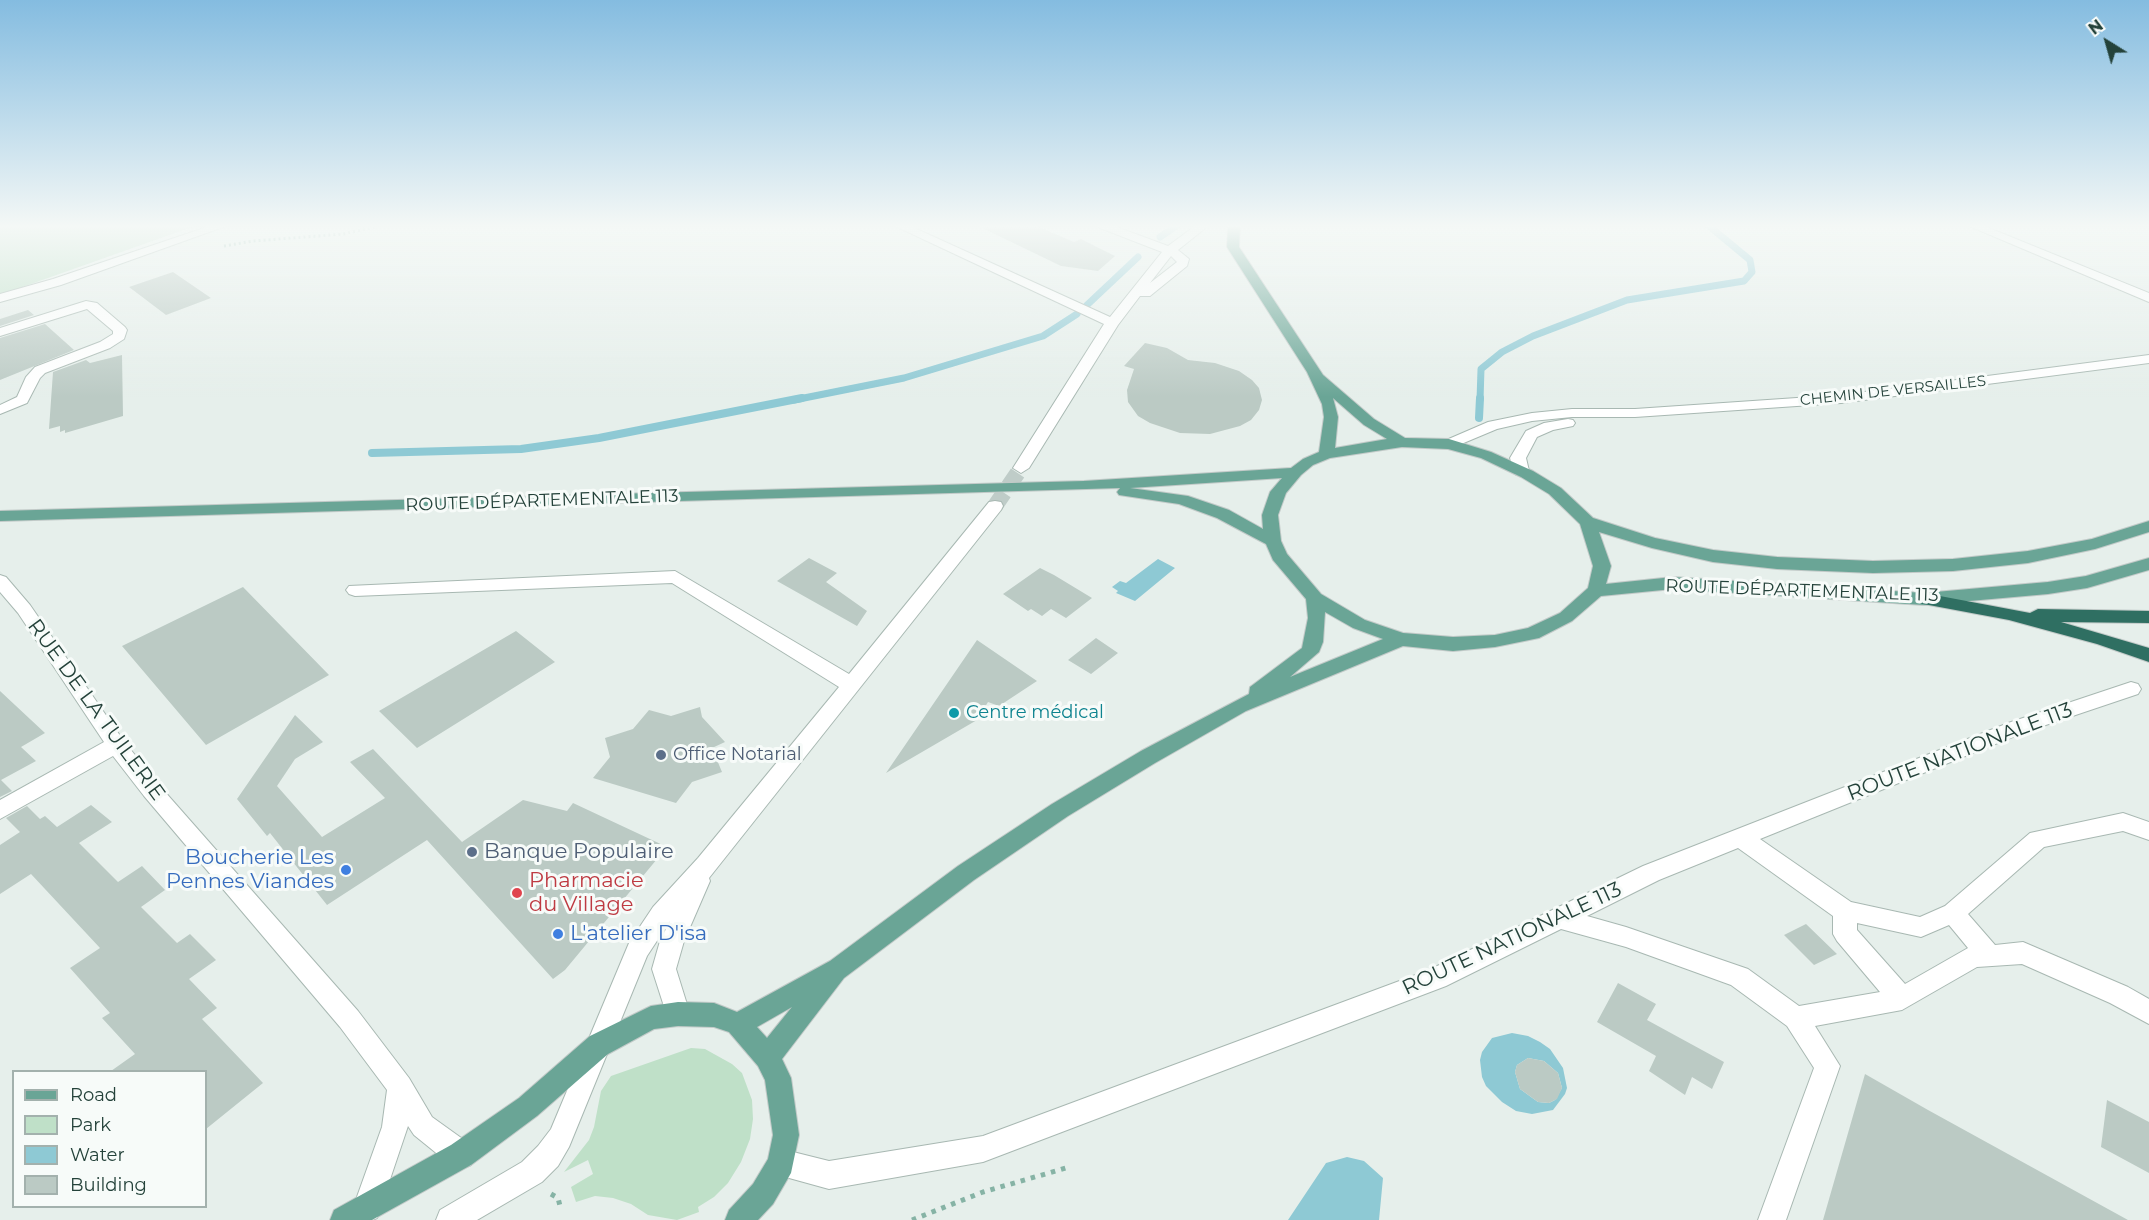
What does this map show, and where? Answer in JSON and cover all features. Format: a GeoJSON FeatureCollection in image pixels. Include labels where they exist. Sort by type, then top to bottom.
{"type":"FeatureCollection","features":[{"type":"Feature","properties":{"kind":"highway"},"geometry":{"type":"LineString","coordinates":[[1924,598],[2009,614],[2102,639],[2149,655]]}},
{"type":"Feature","properties":{"kind":"highway"},"geometry":{"type":"LineString","coordinates":[[2009,614],[2149,617]]}},
{"type":"Feature","properties":{"kind":"main road"},"geometry":{"type":"LineString","coordinates":[[1256,283],[1314,372],[1329,404],[1331,417],[1326,454]]}},
{"type":"Feature","properties":{"kind":"main road"},"geometry":{"type":"LineString","coordinates":[[1314,372],[1352,409],[1402,442]]}},
{"type":"Feature","properties":{"kind":"main road","name":"ROUTE DÉPARTEMENTALE 113"},"geometry":{"type":"LineString","coordinates":[[1596,591],[1602,566],[1587,522],[1555,491],[1521,471],[1486,455],[1449,444],[1402,442],[1365,446],[1326,454],[1308,462],[1295,472],[1278,492],[1270,515],[1273,541],[1279,556],[1315,598],[1359,624],[1401,639],[1453,644],[1495,641],[1533,633],[1566,617],[1596,591],[1673,583],[1924,598],[2048,588],[2087,582],[2149,564]]}},
{"type":"Feature","properties":{"kind":"main road","name":"ROUTE DÉPARTEMENTALE 113"},"geometry":{"type":"LineString","coordinates":[[0,516],[1084,486],[1295,472]]}},
{"type":"Feature","properties":{"kind":"main road","name":"ROUTE DÉPARTEMENTALE 113"},"geometry":{"type":"LineString","coordinates":[[1084,486],[1182,499],[1223,514],[1273,541]]}},
{"type":"Feature","properties":{"kind":"main road","name":"ROUTE DÉPARTEMENTALE 113"},"geometry":{"type":"LineString","coordinates":[[1587,522],[1652,543],[1713,556],[1777,563],[1873,567],[1953,565],[2028,557],[2095,544],[2149,526]]}},
{"type":"Feature","properties":{"kind":"main road"},"geometry":{"type":"LineString","coordinates":[[738,1024],[838,969],[966,873],[1060,810],[1239,706],[1310,652],[1314,642],[1317,618],[1315,598]]}},
{"type":"Feature","properties":{"kind":"main road"},"geometry":{"type":"LineString","coordinates":[[1239,706],[1401,639]]}},
{"type":"Feature","properties":{"kind":"main road"},"geometry":{"type":"LineString","coordinates":[[767,1057],[838,969]]}},
{"type":"Feature","properties":{"kind":"main road"},"geometry":{"type":"LineString","coordinates":[[356,1214],[461,1155],[528,1107],[599,1045],[651,1017],[678,1014],[714,1016],[738,1024],[767,1057],[778,1078],[786,1135],[781,1163],[763,1194],[739,1220]]}},
{"type":"Feature","properties":{"kind":"street"},"geometry":{"type":"LineString","coordinates":[[0,298],[54,283]]}},
{"type":"Feature","properties":{"kind":"street"},"geometry":{"type":"LineString","coordinates":[[1025,283],[1112,323]]}},
{"type":"Feature","properties":{"kind":"street"},"geometry":{"type":"LineString","coordinates":[[1021,468],[1112,323],[1144,283]]}},
{"type":"Feature","properties":{"kind":"street"},"geometry":{"type":"LineString","coordinates":[[1125,308],[1157,283]]}},
{"type":"Feature","properties":{"kind":"street"},"geometry":{"type":"LineString","coordinates":[[2113,283],[2149,298]]}},
{"type":"Feature","properties":{"kind":"street"},"geometry":{"type":"LineString","coordinates":[[0,332],[86,305],[92,306],[120,330],[119,336],[105,345],[40,370],[33,377],[22,400],[0,410]]}},
{"type":"Feature","properties":{"kind":"street","name":"CHEMIN DE VERSAILLES"},"geometry":{"type":"LineString","coordinates":[[1449,444],[1493,425],[1533,417],[1572,413],[1635,413],[1841,399],[2149,359]]}},
{"type":"Feature","properties":{"kind":"street","name":"CHEMIN DE VERSAILLES"},"geometry":{"type":"LineString","coordinates":[[1521,471],[1518,458],[1531,434],[1549,426],[1635,413]]}},
{"type":"Feature","properties":{"kind":"street"},"geometry":{"type":"LineString","coordinates":[[450,1220],[532,1172],[548,1156],[560,1138],[638,950],[662,914],[706,866],[994,506]]}},
{"type":"Feature","properties":{"kind":"street"},"geometry":{"type":"LineString","coordinates":[[355,590],[675,577],[851,685]]}},
{"type":"Feature","properties":{"kind":"street","name":"RUE DE LA TUILERIE"},"geometry":{"type":"LineString","coordinates":[[0,581],[24,609],[116,745],[151,790],[349,1019],[400,1087],[423,1126],[461,1155]]}},
{"type":"Feature","properties":{"kind":"street","name":"ROUTE NATIONALE 113"},"geometry":{"type":"LineString","coordinates":[[781,1163],[829,1175],[983,1149],[1437,978],[1651,873],[2018,727],[2131,689]]}},
{"type":"Feature","properties":{"kind":"street"},"geometry":{"type":"LineString","coordinates":[[0,810],[116,745]]}},
{"type":"Feature","properties":{"kind":"street"},"geometry":{"type":"LineString","coordinates":[[1740,837],[1845,911],[1921,927],[1953,913],[2038,839],[2123,822],[2149,831]]}},
{"type":"Feature","properties":{"kind":"street"},"geometry":{"type":"LineString","coordinates":[[678,1014],[664,969],[672,941],[706,866]]}},
{"type":"Feature","properties":{"kind":"street"},"geometry":{"type":"LineString","coordinates":[[1845,911],[1845,934],[1902,999]]}},
{"type":"Feature","properties":{"kind":"street"},"geometry":{"type":"LineString","coordinates":[[1953,913],[1990,956]]}},
{"type":"Feature","properties":{"kind":"street"},"geometry":{"type":"LineString","coordinates":[[1559,918],[1626,938],[1739,977],[1796,1018],[1827,1066],[1772,1220]]}},
{"type":"Feature","properties":{"kind":"street"},"geometry":{"type":"LineString","coordinates":[[1796,1018],[1902,999],[1973,957],[2023,953],[2119,995],[2149,1012]]}},
{"type":"Feature","properties":{"kind":"street"},"geometry":{"type":"LineString","coordinates":[[356,1214],[395,1127],[400,1087]]}},
{"type":"Feature","properties":{"kind":"path"},"geometry":{"type":"LineString","coordinates":[[912,1220],[983,1191],[1066,1168]]}},
{"type":"Feature","properties":{"kind":"green space"},"geometry":{"type":"Polygon","coordinates":[[[0,283],[34,283],[0,295],[0,283]]]}},
{"type":"Feature","properties":{"kind":"green space"},"geometry":{"type":"Polygon","coordinates":[[[691,1048],[705,1049],[732,1064],[742,1073],[752,1100],[753,1119],[750,1139],[741,1162],[728,1183],[714,1197],[698,1207],[699,1212],[677,1220],[648,1215],[631,1204],[613,1198],[595,1196],[576,1202],[571,1187],[593,1174],[588,1160],[564,1172],[589,1140],[601,1091],[611,1076],[691,1048]]]}},
{"type":"Feature","properties":{"kind":"water"},"geometry":{"type":"Polygon","coordinates":[[[1158,559],[1175,568],[1135,601],[1116,593],[1118,591],[1112,587],[1120,581],[1126,583],[1158,559]]]}},
{"type":"Feature","properties":{"kind":"water"},"geometry":{"type":"Polygon","coordinates":[[[1512,1033],[1528,1036],[1550,1049],[1563,1068],[1567,1088],[1553,1110],[1532,1114],[1516,1111],[1502,1102],[1486,1086],[1482,1077],[1480,1060],[1482,1052],[1492,1038],[1512,1033]],[[1528,1058],[1517,1065],[1515,1072],[1520,1089],[1538,1102],[1549,1103],[1555,1100],[1562,1088],[1558,1073],[1544,1061],[1528,1058]]]}},
{"type":"Feature","properties":{"kind":"water"},"geometry":{"type":"Polygon","coordinates":[[[1347,1157],[1364,1161],[1383,1178],[1379,1220],[1288,1220],[1326,1163],[1347,1157]]]}},
{"type":"Feature","properties":{"kind":"building"},"geometry":{"type":"Polygon","coordinates":[[[141,283],[189,283],[211,298],[166,315],[129,287],[141,283]]]}},
{"type":"Feature","properties":{"kind":"building"},"geometry":{"type":"Polygon","coordinates":[[[28,310],[34,315],[0,326],[0,319],[28,310]]]}},
{"type":"Feature","properties":{"kind":"building"},"geometry":{"type":"Polygon","coordinates":[[[45,324],[74,350],[0,380],[0,338],[45,324]]]}},
{"type":"Feature","properties":{"kind":"building"},"geometry":{"type":"Polygon","coordinates":[[[1145,343],[1167,348],[1188,360],[1215,363],[1239,371],[1259,388],[1262,400],[1259,410],[1251,420],[1240,426],[1210,434],[1180,433],[1150,423],[1138,416],[1128,402],[1127,390],[1134,369],[1124,366],[1145,343]]]}},
{"type":"Feature","properties":{"kind":"building"},"geometry":{"type":"Polygon","coordinates":[[[122,355],[123,416],[65,433],[65,430],[60,432],[60,426],[49,429],[53,372],[86,360],[90,363],[122,355]]]}},
{"type":"Feature","properties":{"kind":"building"},"geometry":{"type":"Polygon","coordinates":[[[809,558],[837,573],[826,582],[867,611],[857,626],[777,581],[809,558]]]}},
{"type":"Feature","properties":{"kind":"building"},"geometry":{"type":"Polygon","coordinates":[[[1040,568],[1092,598],[1066,618],[1051,609],[1042,616],[1031,609],[1028,611],[1003,594],[1040,568]]]}},
{"type":"Feature","properties":{"kind":"building"},"geometry":{"type":"Polygon","coordinates":[[[243,587],[329,675],[206,745],[122,646],[243,587]]]}},
{"type":"Feature","properties":{"kind":"building"},"geometry":{"type":"Polygon","coordinates":[[[516,631],[555,662],[417,748],[379,711],[516,631]]]}},
{"type":"Feature","properties":{"kind":"building"},"geometry":{"type":"Polygon","coordinates":[[[1096,638],[1118,653],[1091,674],[1068,660],[1096,638]]]}},
{"type":"Feature","properties":{"kind":"building","name":"Centre médical"},"geometry":{"type":"Polygon","coordinates":[[[977,640],[1037,681],[999,706],[988,702],[977,720],[886,773],[977,640]]]}},
{"type":"Feature","properties":{"kind":"building"},"geometry":{"type":"Polygon","coordinates":[[[0,691],[45,733],[21,747],[36,761],[1,780],[12,791],[0,797],[0,691]]]}},
{"type":"Feature","properties":{"kind":"building","name":"Office Notarial"},"geometry":{"type":"Polygon","coordinates":[[[700,707],[702,717],[725,742],[712,748],[722,772],[692,782],[676,803],[593,778],[610,757],[605,738],[633,729],[649,710],[671,716],[700,707]]]}},
{"type":"Feature","properties":{"kind":"building"},"geometry":{"type":"Polygon","coordinates":[[[295,715],[323,742],[295,759],[277,786],[322,837],[385,798],[350,762],[373,749],[462,842],[523,800],[567,811],[573,803],[667,847],[565,970],[553,979],[427,840],[327,905],[270,833],[267,836],[237,799],[295,715]]]}},
{"type":"Feature","properties":{"kind":"building"},"geometry":{"type":"Polygon","coordinates":[[[91,805],[112,822],[79,843],[118,882],[142,866],[165,890],[141,907],[177,943],[190,934],[216,960],[189,979],[217,1008],[202,1019],[263,1083],[207,1128],[207,1070],[112,1070],[135,1054],[102,1018],[110,1013],[70,968],[100,948],[31,874],[0,894],[0,845],[20,832],[6,818],[27,806],[40,819],[45,816],[57,827],[91,805]]]}},
{"type":"Feature","properties":{"kind":"building"},"geometry":{"type":"Polygon","coordinates":[[[1806,924],[1837,954],[1814,965],[1784,935],[1806,924]]]}},
{"type":"Feature","properties":{"kind":"building"},"geometry":{"type":"Polygon","coordinates":[[[1618,983],[1656,1004],[1647,1020],[1724,1062],[1712,1089],[1692,1077],[1685,1095],[1649,1071],[1656,1056],[1597,1022],[1618,983]]]}},
{"type":"Feature","properties":{"kind":"building"},"geometry":{"type":"Polygon","coordinates":[[[1528,1058],[1544,1061],[1558,1073],[1562,1088],[1557,1099],[1549,1103],[1538,1102],[1520,1089],[1515,1072],[1517,1065],[1528,1058]]]}},
{"type":"Feature","properties":{"kind":"building"},"geometry":{"type":"Polygon","coordinates":[[[1865,1074],[1928,1110],[2128,1220],[1823,1220],[1865,1074]]]}},
{"type":"Feature","properties":{"kind":"building"},"geometry":{"type":"Polygon","coordinates":[[[2107,1100],[2149,1122],[2149,1173],[2101,1147],[2107,1100]]]}},
{"type":"Feature","properties":{"kind":"waterway"},"geometry":{"type":"LineString","coordinates":[[1087,305],[1110,283]]}},
{"type":"Feature","properties":{"kind":"waterway"},"geometry":{"type":"LineString","coordinates":[[1480,400],[1481,369],[1502,352],[1533,336],[1627,300],[1732,283]]}},
{"type":"Feature","properties":{"kind":"waterway"},"geometry":{"type":"LineString","coordinates":[[794,400],[904,378],[1043,336],[1077,314]]}},
{"type":"Feature","properties":{"kind":"waterway"},"geometry":{"type":"LineString","coordinates":[[372,453],[521,449],[599,438],[802,398]]}},
{"type":"Feature","properties":{"kind":"waterway"},"geometry":{"type":"LineString","coordinates":[[1479,418],[1480,398]]}},
{"type":"Feature","properties":{"kind":"tunnel"},"geometry":{"type":"LineString","coordinates":[[995,506],[1021,468]]}},
{"type":"Feature","properties":{"kind":"place","name":"Centre médical"},"geometry":{"type":"Point","coordinates":[954,713]}},
{"type":"Feature","properties":{"kind":"place","name":"Office Notarial"},"geometry":{"type":"Point","coordinates":[661,755]}},
{"type":"Feature","properties":{"kind":"place","name":"Banque Populaire"},"geometry":{"type":"Point","coordinates":[472,852]}},
{"type":"Feature","properties":{"kind":"place","name":"Boucherie Les Pennes Viandes"},"geometry":{"type":"Point","coordinates":[346,870]}},
{"type":"Feature","properties":{"kind":"place","name":"Pharmacie du Village"},"geometry":{"type":"Point","coordinates":[517,893]}},
{"type":"Feature","properties":{"kind":"place","name":"L'atelier D'isa"},"geometry":{"type":"Point","coordinates":[558,934]}}]}
